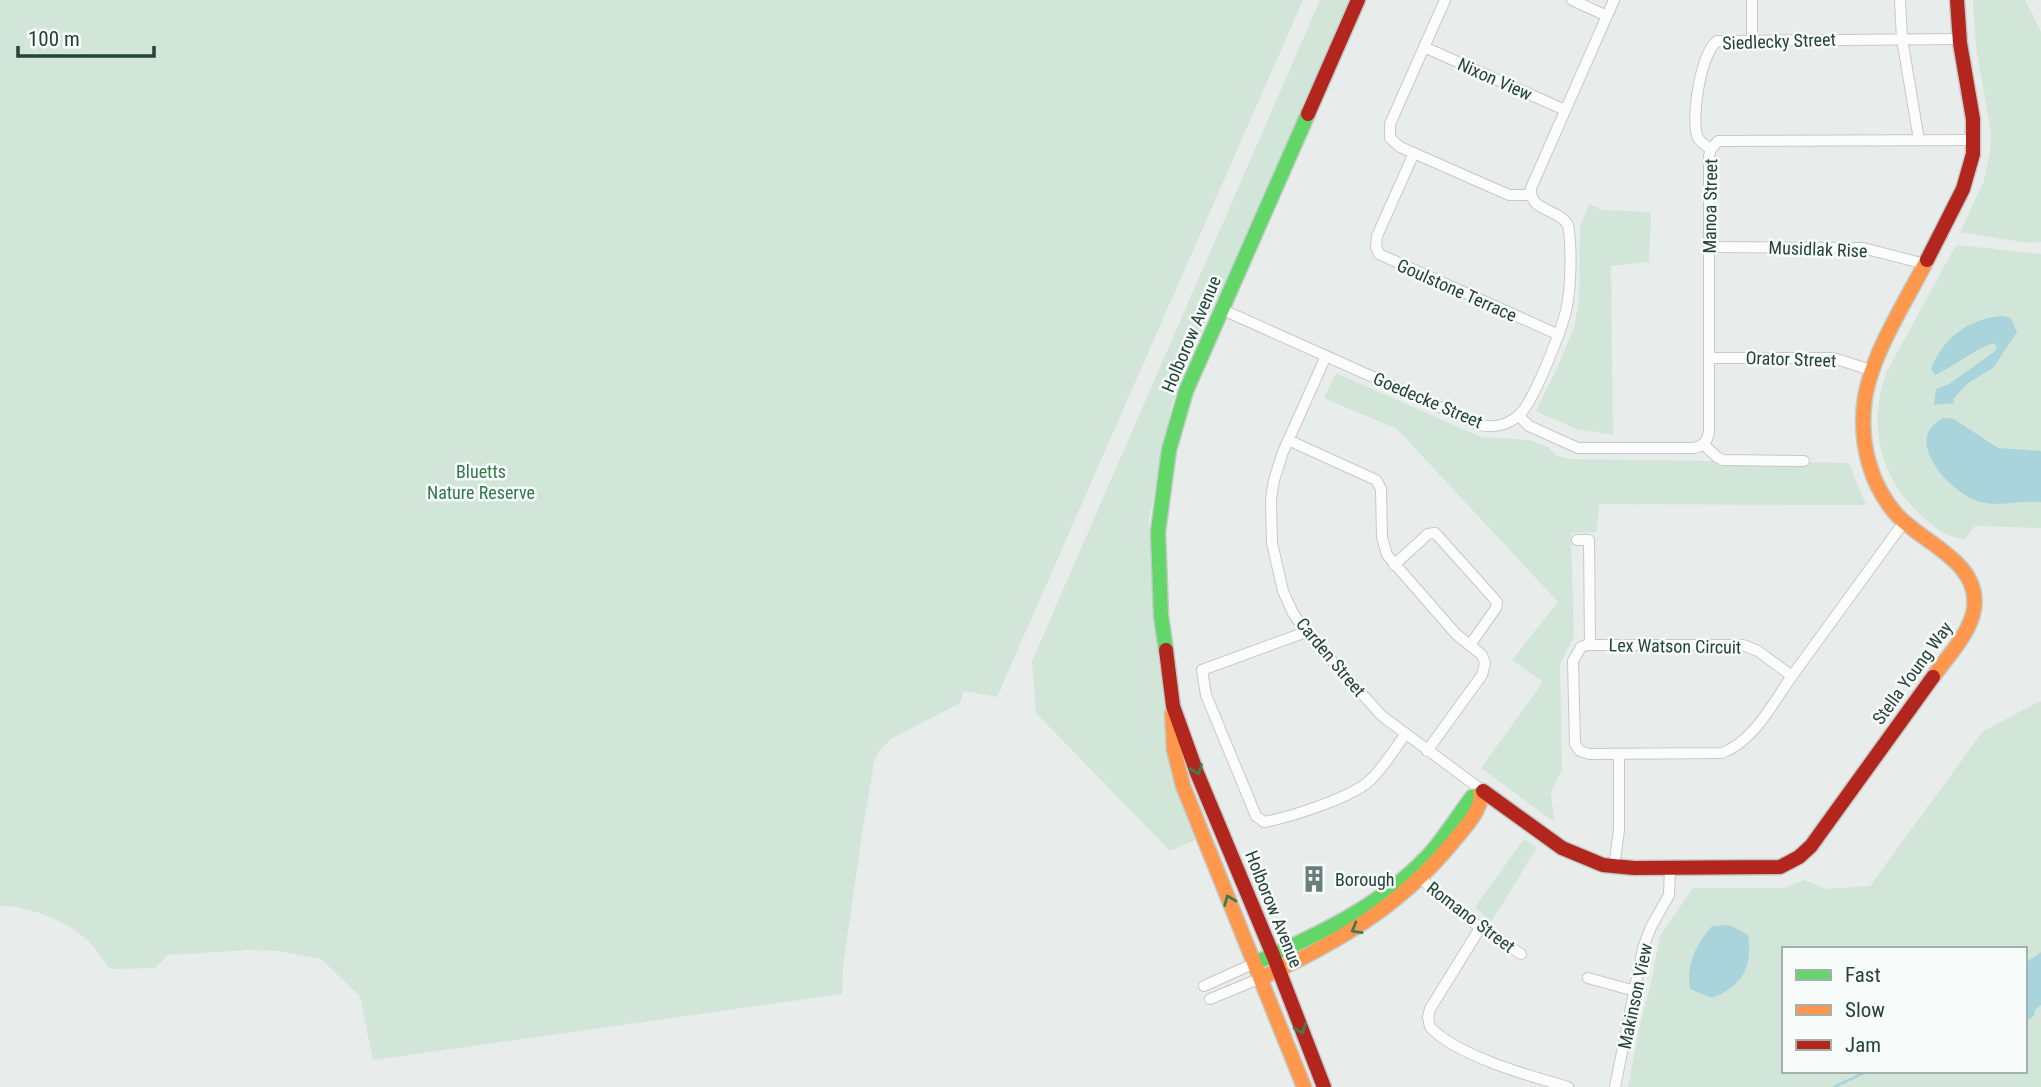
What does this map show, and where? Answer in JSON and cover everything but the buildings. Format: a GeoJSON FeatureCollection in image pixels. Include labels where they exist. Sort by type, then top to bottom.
{"type":"FeatureCollection","features":[{"type":"Feature","properties":{"kind":"street","name":"Holborow Avenue"},"geometry":{"type":"LineString","coordinates":[[1304,1087],[1183,786],[1174,747],[1173,706],[1163,639],[1158,532],[1162,491],[1180,410],[1221,309],[1358,0]]}},
{"type":"Feature","properties":{"kind":"street"},"geometry":{"type":"LineString","coordinates":[[1445,0],[1389,130],[1392,142],[1509,195],[1530,194]]}},
{"type":"Feature","properties":{"kind":"street"},"geometry":{"type":"LineString","coordinates":[[1572,0],[1607,16]]}},
{"type":"Feature","properties":{"kind":"street"},"geometry":{"type":"LineString","coordinates":[[1614,0],[1532,185],[1530,194],[1536,204],[1561,217],[1569,228],[1568,294],[1559,335],[1529,402],[1518,416],[1529,426],[1578,448],[1692,448],[1703,444],[1723,460],[1804,461]]}},
{"type":"Feature","properties":{"kind":"street"},"geometry":{"type":"LineString","coordinates":[[1752,0],[1752,39]]}},
{"type":"Feature","properties":{"kind":"street"},"geometry":{"type":"LineString","coordinates":[[1900,0],[1902,39],[1919,140]]}},
{"type":"Feature","properties":{"kind":"street","name":"Stella Young Way"},"geometry":{"type":"LineString","coordinates":[[1483,791],[1562,848],[1582,858],[1614,867],[1773,868],[1787,864],[1800,857],[1811,846],[1964,634],[1970,622],[1974,601],[1968,575],[1956,561],[1905,522],[1891,508],[1880,491],[1868,461],[1863,403],[1871,370],[1967,181],[1974,157],[1975,140],[1959,39],[1958,0]]}},
{"type":"Feature","properties":{"kind":"street","name":"Siedlecky Street"},"geometry":{"type":"LineString","coordinates":[[1711,149],[1700,142],[1697,131],[1698,91],[1708,51],[1719,40],[1959,39]]}},
{"type":"Feature","properties":{"kind":"street","name":"Nixon View"},"geometry":{"type":"LineString","coordinates":[[1424,47],[1565,110]]}},
{"type":"Feature","properties":{"kind":"street","name":"Manoa Street"},"geometry":{"type":"LineString","coordinates":[[1703,444],[1709,431],[1711,149],[1716,143],[1725,140],[1975,140]]}},
{"type":"Feature","properties":{"kind":"street","name":"Goulstone Terrace"},"geometry":{"type":"LineString","coordinates":[[1414,153],[1377,236],[1376,247],[1379,254],[1559,335]]}},
{"type":"Feature","properties":{"kind":"street","name":"Musidlak Rise"},"geometry":{"type":"LineString","coordinates":[[1709,247],[1863,248],[1925,264]]}},
{"type":"Feature","properties":{"kind":"street","name":"Goedecke Street"},"geometry":{"type":"LineString","coordinates":[[1221,309],[1480,425],[1497,426],[1518,416]]}},
{"type":"Feature","properties":{"kind":"street","name":"Carden Street"},"geometry":{"type":"LineString","coordinates":[[1326,356],[1276,470],[1272,489],[1272,543],[1283,591],[1306,632],[1382,716],[1483,791]]}},
{"type":"Feature","properties":{"kind":"street","name":"Orator Street"},"geometry":{"type":"LineString","coordinates":[[1709,358],[1833,358],[1871,370]]}},
{"type":"Feature","properties":{"kind":"street"},"geometry":{"type":"LineString","coordinates":[[1289,440],[1378,481],[1382,492],[1382,537],[1394,565],[1456,634],[1483,656],[1484,673],[1427,751]]}},
{"type":"Feature","properties":{"kind":"street","name":"Lex Watson Circuit"},"geometry":{"type":"LineString","coordinates":[[1793,676],[1758,651],[1743,645],[1581,647],[1574,658],[1574,741],[1577,749],[1584,753],[1708,754],[1728,750],[1747,737],[1793,676],[1905,522]]}},
{"type":"Feature","properties":{"kind":"street"},"geometry":{"type":"LineString","coordinates":[[1394,565],[1428,534],[1434,533],[1438,536],[1497,602],[1496,608],[1469,645]]}},
{"type":"Feature","properties":{"kind":"street","name":"Lex Watson Circuit"},"geometry":{"type":"LineString","coordinates":[[1577,540],[1589,540],[1590,645]]}},
{"type":"Feature","properties":{"kind":"street"},"geometry":{"type":"LineString","coordinates":[[1306,632],[1202,670],[1206,695],[1256,816],[1264,822],[1276,819],[1334,799],[1368,782],[1405,735]]}},
{"type":"Feature","properties":{"kind":"street","name":"Holborow Avenue"},"geometry":{"type":"LineString","coordinates":[[1173,706],[1324,1087]]}},
{"type":"Feature","properties":{"kind":"street"},"geometry":{"type":"LineString","coordinates":[[1614,867],[1619,830],[1619,754]]}},
{"type":"Feature","properties":{"kind":"street"},"geometry":{"type":"LineString","coordinates":[[1204,986],[1360,913],[1429,856],[1472,797],[1482,793],[1481,806],[1440,860],[1385,912],[1279,970],[1210,999]]}},
{"type":"Feature","properties":{"kind":"street","name":"Makinson View"},"geometry":{"type":"LineString","coordinates":[[1615,1087],[1648,934],[1669,895],[1670,868]]}},
{"type":"Feature","properties":{"kind":"street","name":"Romano Street"},"geometry":{"type":"LineString","coordinates":[[1421,879],[1480,928],[1521,954]]}},
{"type":"Feature","properties":{"kind":"street"},"geometry":{"type":"LineString","coordinates":[[1480,928],[1430,1009],[1430,1027],[1483,1058],[1517,1072],[1568,1087]]}},
{"type":"Feature","properties":{"kind":"street"},"geometry":{"type":"LineString","coordinates":[[1588,978],[1635,991]]}},
{"type":"Feature","properties":{"kind":"green space","name":"Bluetts Nature Reserve"},"geometry":{"type":"Polygon","coordinates":[[[0,0],[1303,0],[997,697],[964,691],[960,703],[891,739],[875,758],[843,966],[842,994],[373,1060],[360,996],[321,959],[278,951],[250,950],[168,955],[155,968],[110,969],[89,942],[68,926],[34,911],[0,906],[0,0]]]}},
{"type":"Feature","properties":{"kind":"green space"},"geometry":{"type":"Polygon","coordinates":[[[1320,0],[1351,0],[1262,204],[1193,348],[1172,404],[1149,520],[1158,655],[1173,779],[1195,840],[1170,851],[1036,713],[1032,661],[1320,0]]]}},
{"type":"Feature","properties":{"kind":"green space"},"geometry":{"type":"Polygon","coordinates":[[[1973,0],[2025,0],[2041,32],[2041,242],[2028,243],[1960,232],[1984,181],[1990,151],[1991,133],[1976,48],[1973,0]]]}},
{"type":"Feature","properties":{"kind":"green space"},"geometry":{"type":"Polygon","coordinates":[[[1589,204],[1603,210],[1651,212],[1649,262],[1611,266],[1613,435],[1576,429],[1536,411],[1574,328],[1579,301],[1580,227],[1589,204]]]}},
{"type":"Feature","properties":{"kind":"green space"},"geometry":{"type":"Polygon","coordinates":[[[1956,245],[2041,254],[2041,528],[1975,526],[1965,539],[1947,535],[1908,502],[1887,469],[1881,451],[1878,413],[1886,373],[1956,245]]]}},
{"type":"Feature","properties":{"kind":"green space"},"geometry":{"type":"Polygon","coordinates":[[[1336,373],[1481,437],[1530,440],[1548,447],[1557,456],[1570,459],[1849,463],[1866,505],[1599,504],[1597,532],[1571,533],[1574,636],[1560,665],[1562,770],[1551,792],[1554,822],[1481,768],[1543,682],[1512,660],[1558,602],[1397,429],[1324,398],[1336,373]]]}},
{"type":"Feature","properties":{"kind":"green space"},"geometry":{"type":"Polygon","coordinates":[[[2041,701],[2041,1087],[1628,1087],[1660,936],[1693,888],[1785,888],[1804,880],[1827,889],[1870,886],[1983,731],[2041,701]]]}},
{"type":"Feature","properties":{"kind":"green space"},"geometry":{"type":"Polygon","coordinates":[[[1524,839],[1537,848],[1491,922],[1475,907],[1524,839]]]}},
{"type":"Feature","properties":{"kind":"water"},"geometry":{"type":"Polygon","coordinates":[[[2003,316],[2011,318],[2017,332],[1993,368],[1968,383],[1953,399],[1954,403],[1934,405],[1936,389],[1949,384],[1994,352],[1997,347],[1993,343],[1985,346],[1935,375],[1931,369],[1943,348],[1968,325],[2003,316]]]}},
{"type":"Feature","properties":{"kind":"water"},"geometry":{"type":"Polygon","coordinates":[[[1944,418],[1954,419],[1998,448],[2041,451],[2041,502],[1980,502],[1956,488],[1934,464],[1928,451],[1927,438],[1931,427],[1944,418]]]}},
{"type":"Feature","properties":{"kind":"water"},"geometry":{"type":"Polygon","coordinates":[[[1729,925],[1748,935],[1747,966],[1731,988],[1712,998],[1690,989],[1691,963],[1697,947],[1712,926],[1729,925]]]}},
{"type":"Feature","properties":{"kind":"water"},"geometry":{"type":"Polygon","coordinates":[[[2041,952],[2041,1005],[2035,1010],[2034,1016],[2027,1021],[2027,962],[2041,952]]]}},
{"type":"Feature","properties":{"kind":"waterway"},"geometry":{"type":"LineString","coordinates":[[1834,1087],[1864,1073]]}},
{"type":"Feature","properties":{"kind":"traffic: fast"},"geometry":{"type":"LineString","coordinates":[[1166,650],[1161,616],[1158,532],[1169,450],[1186,391],[1308,114]]}},
{"type":"Feature","properties":{"kind":"traffic: fast"},"geometry":{"type":"LineString","coordinates":[[1255,963],[1324,930],[1389,891],[1427,857],[1472,797],[1480,794]]}},
{"type":"Feature","properties":{"kind":"traffic: slow"},"geometry":{"type":"LineString","coordinates":[[1927,260],[1872,369],[1863,421],[1869,464],[1888,504],[1908,525],[1960,566],[1974,593],[1974,609],[1968,627],[1933,677]]}},
{"type":"Feature","properties":{"kind":"traffic: slow"},"geometry":{"type":"LineString","coordinates":[[1172,714],[1174,750],[1183,786],[1304,1087]]}},
{"type":"Feature","properties":{"kind":"traffic: slow"},"geometry":{"type":"LineString","coordinates":[[1261,978],[1340,937],[1410,887],[1466,826],[1475,814],[1482,793],[1480,794]]}},
{"type":"Feature","properties":{"kind":"traffic: jam"},"geometry":{"type":"LineString","coordinates":[[1308,114],[1358,0]]}},
{"type":"Feature","properties":{"kind":"traffic: jam"},"geometry":{"type":"LineString","coordinates":[[1927,260],[1963,189],[1973,154],[1973,119],[1960,43],[1957,0]]}},
{"type":"Feature","properties":{"kind":"traffic: jam"},"geometry":{"type":"LineString","coordinates":[[1166,650],[1173,706],[1197,773],[1273,955],[1324,1087]]}},
{"type":"Feature","properties":{"kind":"traffic: jam"},"geometry":{"type":"LineString","coordinates":[[1483,791],[1562,848],[1603,865],[1634,868],[1780,867],[1799,857],[1811,846],[1933,677]]}},
{"type":"Feature","properties":{"kind":"place","name":"Borough"},"geometry":{"type":"Point","coordinates":[1314,879]}}]}
